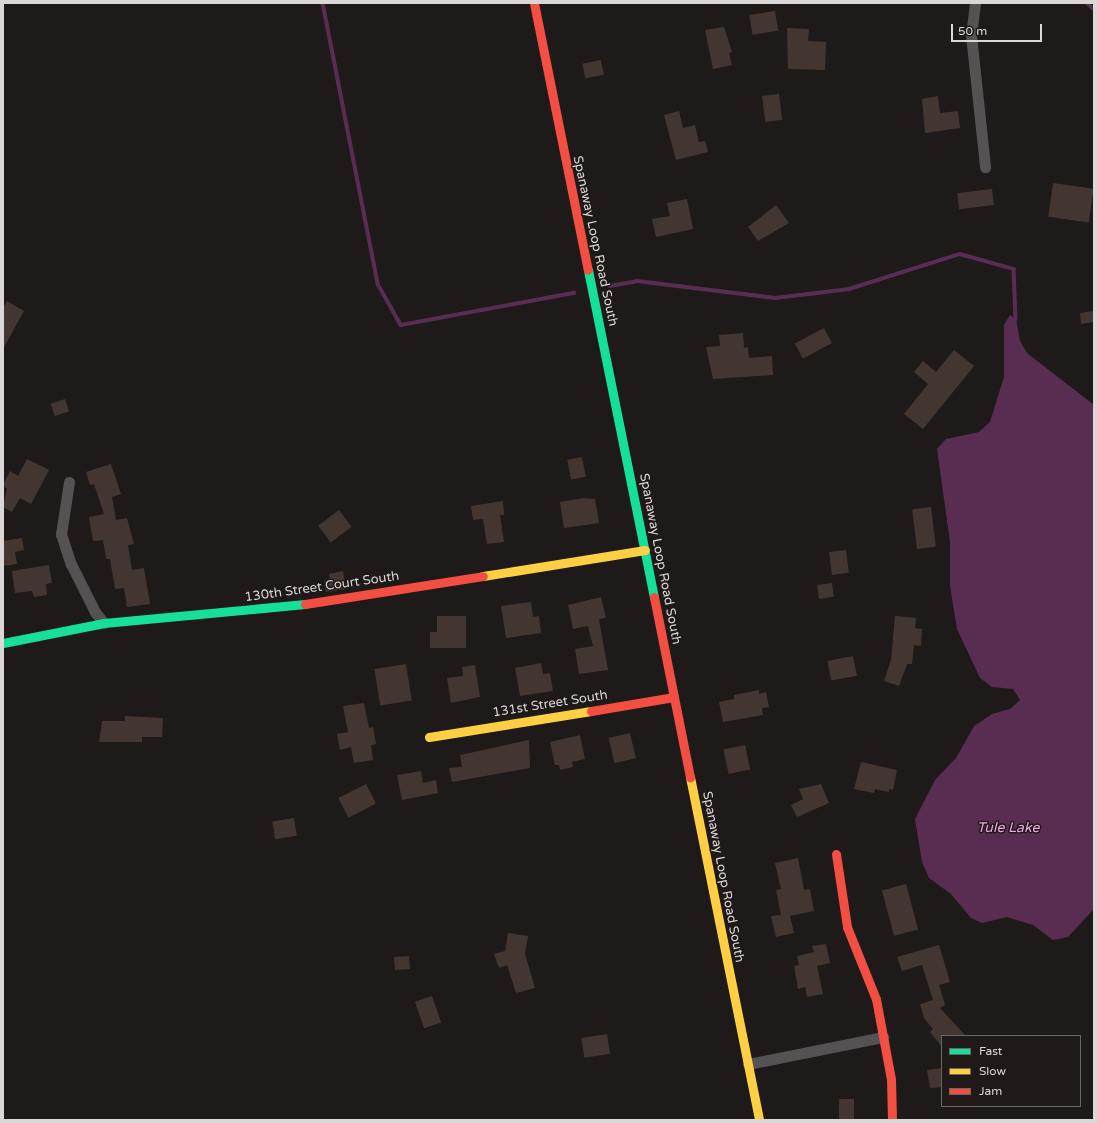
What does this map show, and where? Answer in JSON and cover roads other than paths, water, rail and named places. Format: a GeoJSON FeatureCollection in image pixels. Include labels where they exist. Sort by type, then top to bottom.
{"type":"FeatureCollection","features":[{"type":"Feature","properties":{"kind":"street","name":"Spanaway Loop Road South"},"geometry":{"type":"LineString","coordinates":[[534,3],[759,1120]]}},
{"type":"Feature","properties":{"kind":"street"},"geometry":{"type":"LineString","coordinates":[[976,3],[972,35],[985,167]]}},
{"type":"Feature","properties":{"kind":"street"},"geometry":{"type":"LineString","coordinates":[[69,482],[61,534],[71,564],[95,612],[104,623]]}},
{"type":"Feature","properties":{"kind":"street","name":"130th Street Court South"},"geometry":{"type":"LineString","coordinates":[[3,644],[104,623],[330,601],[644,550]]}},
{"type":"Feature","properties":{"kind":"street","name":"131st Street South"},"geometry":{"type":"LineString","coordinates":[[429,737],[674,697]]}},
{"type":"Feature","properties":{"kind":"street"},"geometry":{"type":"LineString","coordinates":[[836,854],[848,928],[870,981],[883,1037],[891,1079],[892,1120]]}},
{"type":"Feature","properties":{"kind":"street"},"geometry":{"type":"LineString","coordinates":[[748,1064],[883,1037]]}},
{"type":"Feature","properties":{"kind":"water","name":"Tule Lake"},"geometry":{"type":"Polygon","coordinates":[[[1010,315],[1016,319],[1020,341],[1027,353],[1094,405],[1094,909],[1068,937],[1053,940],[1033,925],[1007,917],[982,923],[971,918],[951,894],[929,878],[922,862],[915,819],[935,780],[956,758],[974,726],[992,714],[1010,709],[1020,700],[1013,689],[992,687],[980,678],[957,629],[950,586],[950,542],[937,449],[946,439],[979,432],[990,422],[1004,377],[1004,325],[1010,315]]]}},
{"type":"Feature","properties":{"kind":"waterway"},"geometry":{"type":"LineString","coordinates":[[323,3],[378,284],[401,325],[574,293]]}},
{"type":"Feature","properties":{"kind":"waterway"},"geometry":{"type":"LineString","coordinates":[[1087,3],[1094,9]]}},
{"type":"Feature","properties":{"kind":"waterway"},"geometry":{"type":"LineString","coordinates":[[610,286],[637,281],[775,298],[849,289],[960,254],[1014,269],[1016,319]]}}]}
